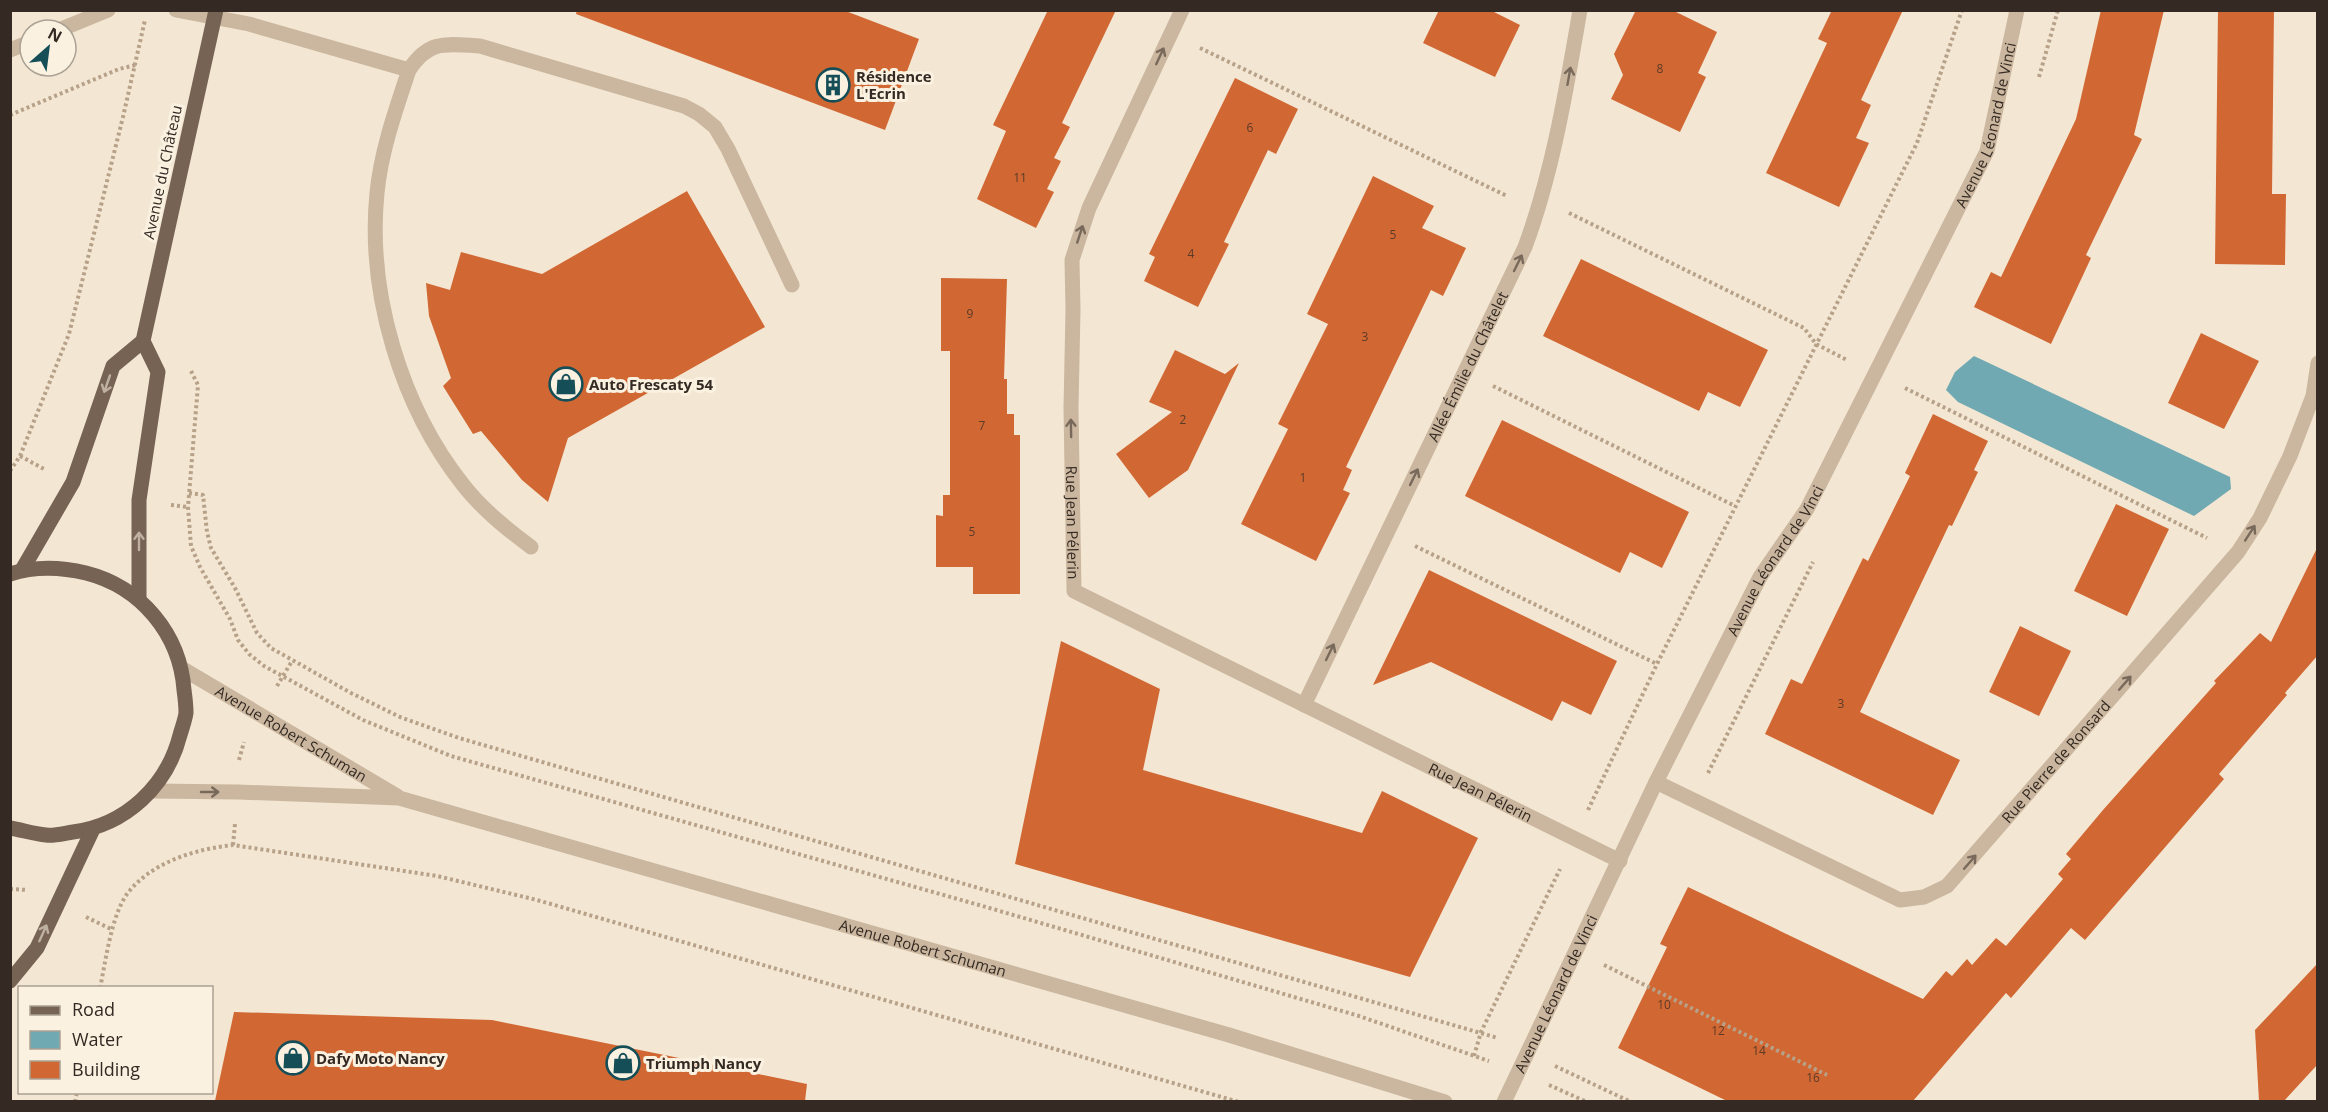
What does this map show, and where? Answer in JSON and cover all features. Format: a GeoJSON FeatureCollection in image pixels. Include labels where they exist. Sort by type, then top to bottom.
{"type":"FeatureCollection","features":[{"type":"Feature","properties":{"kind":"main road","name":"Avenue du Château"},"geometry":{"type":"LineString","coordinates":[[144,341],[216,13]]}},
{"type":"Feature","properties":{"kind":"main road"},"geometry":{"type":"LineString","coordinates":[[16,572],[73,482],[113,366],[144,341],[158,372],[139,500],[139,599]]}},
{"type":"Feature","properties":{"kind":"main road"},"geometry":{"type":"LineString","coordinates":[[10,828],[48,836],[93,829],[125,814],[152,791],[175,755],[186,713],[183,669],[173,643],[158,620],[139,599],[104,578],[63,567],[16,572]]}},
{"type":"Feature","properties":{"kind":"main road"},"geometry":{"type":"LineString","coordinates":[[10,981],[37,948],[93,829]]}},
{"type":"Feature","properties":{"kind":"street"},"geometry":{"type":"LineString","coordinates":[[78,22],[108,10]]}},
{"type":"Feature","properties":{"kind":"street"},"geometry":{"type":"LineString","coordinates":[[176,10],[216,13],[409,70]]}},
{"type":"Feature","properties":{"kind":"street","name":"Rue Jean Pélerin"},"geometry":{"type":"LineString","coordinates":[[1182,10],[1089,208],[1072,260],[1071,408],[1074,591],[1620,861]]}},
{"type":"Feature","properties":{"kind":"street","name":"Allée Émilie du Châtelet"},"geometry":{"type":"LineString","coordinates":[[1304,705],[1525,247],[1541,203],[1563,108],[1580,10]]}},
{"type":"Feature","properties":{"kind":"street","name":"Avenue Léonard de Vinci"},"geometry":{"type":"LineString","coordinates":[[1504,1101],[1656,782],[1760,577],[1807,509],[1987,151],[2017,10]]}},
{"type":"Feature","properties":{"kind":"street"},"geometry":{"type":"LineString","coordinates":[[531,547],[505,528],[464,486],[424,421],[404,381],[391,343],[377,258],[376,208],[385,154],[409,70],[418,56],[429,48],[446,44],[480,46],[684,106],[699,114],[715,128],[728,149],[792,285]]}},
{"type":"Feature","properties":{"kind":"street","name":"Rue Pierre de Ronsard"},"geometry":{"type":"LineString","coordinates":[[1656,782],[1900,900],[1924,897],[1947,886],[2238,552],[2260,518],[2290,456],[2313,396],[2318,363]]}},
{"type":"Feature","properties":{"kind":"street","name":"Avenue Robert Schuman"},"geometry":{"type":"LineString","coordinates":[[183,669],[399,798]]}},
{"type":"Feature","properties":{"kind":"street","name":"Avenue Robert Schuman"},"geometry":{"type":"LineString","coordinates":[[152,791],[399,798],[1229,1035],[1446,1101]]}},
{"type":"Feature","properties":{"kind":"path"},"geometry":{"type":"LineString","coordinates":[[10,471],[20,456],[69,334],[136,65],[146,10]]}},
{"type":"Feature","properties":{"kind":"path"},"geometry":{"type":"LineString","coordinates":[[1474,1056],[1481,1032],[1657,664],[1917,143],[1962,10]]}},
{"type":"Feature","properties":{"kind":"path"},"geometry":{"type":"LineString","coordinates":[[1170,34],[1510,198],[1558,208],[1804,328],[1816,344],[2238,552]]}},
{"type":"Feature","properties":{"kind":"path"},"geometry":{"type":"LineString","coordinates":[[10,115],[119,69],[136,65]]}},
{"type":"Feature","properties":{"kind":"path"},"geometry":{"type":"LineString","coordinates":[[1465,373],[1735,506]]}},
{"type":"Feature","properties":{"kind":"path"},"geometry":{"type":"LineString","coordinates":[[189,493],[203,495],[211,548],[235,588],[257,633],[270,648],[400,717],[459,738],[1481,1032],[1530,1048],[1551,1064],[1631,1101]]}},
{"type":"Feature","properties":{"kind":"path"},"geometry":{"type":"LineString","coordinates":[[188,507],[191,546],[200,567],[230,619],[238,640],[249,654],[264,666],[363,720],[398,736],[451,756],[975,904],[1359,1016],[1519,1072],[1587,1101]]}},
{"type":"Feature","properties":{"kind":"path"},"geometry":{"type":"LineString","coordinates":[[1387,532],[1657,664]]}},
{"type":"Feature","properties":{"kind":"path"},"geometry":{"type":"LineString","coordinates":[[100,986],[113,930],[126,895],[140,881],[158,868],[203,848],[233,845],[264,848],[437,876],[537,900],[1239,1101]]}},
{"type":"Feature","properties":{"kind":"path"},"geometry":{"type":"LineString","coordinates":[[85,916],[113,930]]}},
{"type":"Feature","properties":{"kind":"path"},"geometry":{"type":"LineString","coordinates":[[1577,951],[1827,1075]]}},
{"type":"Feature","properties":{"kind":"water"},"geometry":{"type":"Polygon","coordinates":[[[1974,356],[2230,477],[2231,489],[2194,516],[1958,402],[1946,390],[1955,372],[1974,356]]]}},
{"type":"Feature","properties":{"kind":"building","name":"Résidence L'Ecrin"},"geometry":{"type":"Polygon","coordinates":[[[577,10],[843,10],[919,39],[885,130],[576,14],[577,10]]]}},
{"type":"Feature","properties":{"kind":"building"},"geometry":{"type":"Polygon","coordinates":[[[1048,10],[1116,10],[1062,123],[1070,127],[1054,158],[1061,161],[1047,189],[1054,192],[1036,228],[977,199],[1006,131],[993,125],[1048,10]]]}},
{"type":"Feature","properties":{"kind":"building"},"geometry":{"type":"Polygon","coordinates":[[[1439,10],[1490,10],[1520,25],[1495,77],[1423,43],[1439,10]]]}},
{"type":"Feature","properties":{"kind":"building"},"geometry":{"type":"Polygon","coordinates":[[[1636,10],[1672,10],[1717,32],[1698,73],[1706,77],[1680,132],[1611,99],[1623,75],[1614,54],[1636,10]]]}},
{"type":"Feature","properties":{"kind":"building"},"geometry":{"type":"Polygon","coordinates":[[[1832,10],[1903,10],[1861,100],[1871,105],[1856,138],[1869,143],[1839,207],[1766,173],[1827,43],[1818,39],[1832,10]]]}},
{"type":"Feature","properties":{"kind":"building"},"geometry":{"type":"Polygon","coordinates":[[[2101,10],[2164,10],[2134,135],[2142,139],[2086,255],[2091,258],[2051,344],[1974,307],[1991,272],[2001,277],[2076,119],[2101,10]]]}},
{"type":"Feature","properties":{"kind":"building"},"geometry":{"type":"Polygon","coordinates":[[[2218,10],[2274,10],[2272,194],[2286,194],[2285,265],[2215,264],[2218,10]]]}},
{"type":"Feature","properties":{"kind":"building"},"geometry":{"type":"Polygon","coordinates":[[[1235,78],[1298,109],[1276,154],[1268,150],[1224,242],[1229,244],[1198,307],[1144,281],[1155,257],[1149,254],[1235,78]]]}},
{"type":"Feature","properties":{"kind":"building"},"geometry":{"type":"Polygon","coordinates":[[[1373,176],[1434,206],[1422,228],[1466,248],[1443,296],[1431,290],[1346,467],[1352,470],[1343,490],[1350,493],[1316,561],[1241,524],[1288,429],[1278,424],[1328,324],[1307,314],[1373,176]]]}},
{"type":"Feature","properties":{"kind":"building","name":"Auto Frescaty 54"},"geometry":{"type":"Polygon","coordinates":[[[687,191],[765,327],[568,438],[548,502],[522,480],[481,431],[473,434],[443,386],[451,378],[429,316],[426,283],[450,290],[461,252],[542,274],[687,191]]]}},
{"type":"Feature","properties":{"kind":"building"},"geometry":{"type":"Polygon","coordinates":[[[1581,259],[1768,350],[1740,407],[1708,392],[1699,411],[1543,336],[1581,259]]]}},
{"type":"Feature","properties":{"kind":"building"},"geometry":{"type":"Polygon","coordinates":[[[941,278],[1007,279],[1004,379],[1007,379],[1007,414],[1014,414],[1014,435],[1020,435],[1020,594],[973,594],[973,567],[936,567],[936,515],[943,516],[943,495],[950,495],[950,351],[941,351],[941,278]]]}},
{"type":"Feature","properties":{"kind":"building"},"geometry":{"type":"Polygon","coordinates":[[[2201,333],[2259,361],[2224,429],[2168,403],[2201,333]]]}},
{"type":"Feature","properties":{"kind":"building"},"geometry":{"type":"Polygon","coordinates":[[[1175,350],[1225,374],[1239,363],[1188,470],[1149,498],[1116,454],[1172,412],[1149,402],[1175,350]]]}},
{"type":"Feature","properties":{"kind":"building"},"geometry":{"type":"Polygon","coordinates":[[[1933,414],[1988,441],[1974,470],[1978,472],[1952,526],[1949,525],[1860,712],[1960,760],[1933,815],[1765,734],[1791,679],[1802,684],[1863,558],[1868,561],[1910,476],[1905,473],[1933,414]]]}},
{"type":"Feature","properties":{"kind":"building"},"geometry":{"type":"Polygon","coordinates":[[[1502,420],[1689,512],[1662,568],[1630,552],[1620,573],[1465,496],[1502,420]]]}},
{"type":"Feature","properties":{"kind":"building"},"geometry":{"type":"Polygon","coordinates":[[[2116,504],[2169,529],[2127,616],[2074,591],[2116,504]]]}},
{"type":"Feature","properties":{"kind":"building"},"geometry":{"type":"Polygon","coordinates":[[[2318,546],[2318,655],[2219,774],[2224,779],[2085,940],[2071,928],[2011,998],[2006,993],[1913,1101],[1727,1101],[1618,1048],[1667,947],[1660,944],[1688,887],[1923,999],[1946,971],[1952,976],[1967,959],[1972,965],[1996,938],[2006,946],[2063,879],[2058,874],[2071,859],[2066,854],[2216,683],[2214,681],[2260,633],[2271,642],[2318,546]]]}},
{"type":"Feature","properties":{"kind":"building"},"geometry":{"type":"Polygon","coordinates":[[[1429,570],[1617,661],[1591,715],[1562,701],[1552,721],[1431,662],[1373,685],[1429,570]]]}},
{"type":"Feature","properties":{"kind":"building"},"geometry":{"type":"Polygon","coordinates":[[[2020,626],[2071,651],[2039,716],[1989,692],[2020,626]]]}},
{"type":"Feature","properties":{"kind":"building"},"geometry":{"type":"Polygon","coordinates":[[[1061,641],[1160,689],[1143,770],[1362,833],[1382,791],[1478,838],[1410,977],[1015,864],[1061,641]]]}},
{"type":"Feature","properties":{"kind":"building"},"geometry":{"type":"Polygon","coordinates":[[[2318,963],[2318,1064],[2284,1101],[2259,1101],[2255,1030],[2318,963]]]}},
{"type":"Feature","properties":{"kind":"building"},"geometry":{"type":"Polygon","coordinates":[[[234,1012],[492,1020],[807,1084],[805,1101],[215,1101],[234,1012]]]}},
{"type":"Feature","properties":{"kind":"place","name":"Résidence L'Ecrin"},"geometry":{"type":"Point","coordinates":[833,85]}},
{"type":"Feature","properties":{"kind":"place","name":"Auto Frescaty 54"},"geometry":{"type":"Point","coordinates":[566,384]}},
{"type":"Feature","properties":{"kind":"place","name":"Dafy Moto Nancy"},"geometry":{"type":"Point","coordinates":[293,1058]}},
{"type":"Feature","properties":{"kind":"place","name":"Triumph Nancy"},"geometry":{"type":"Point","coordinates":[623,1063]}}]}
